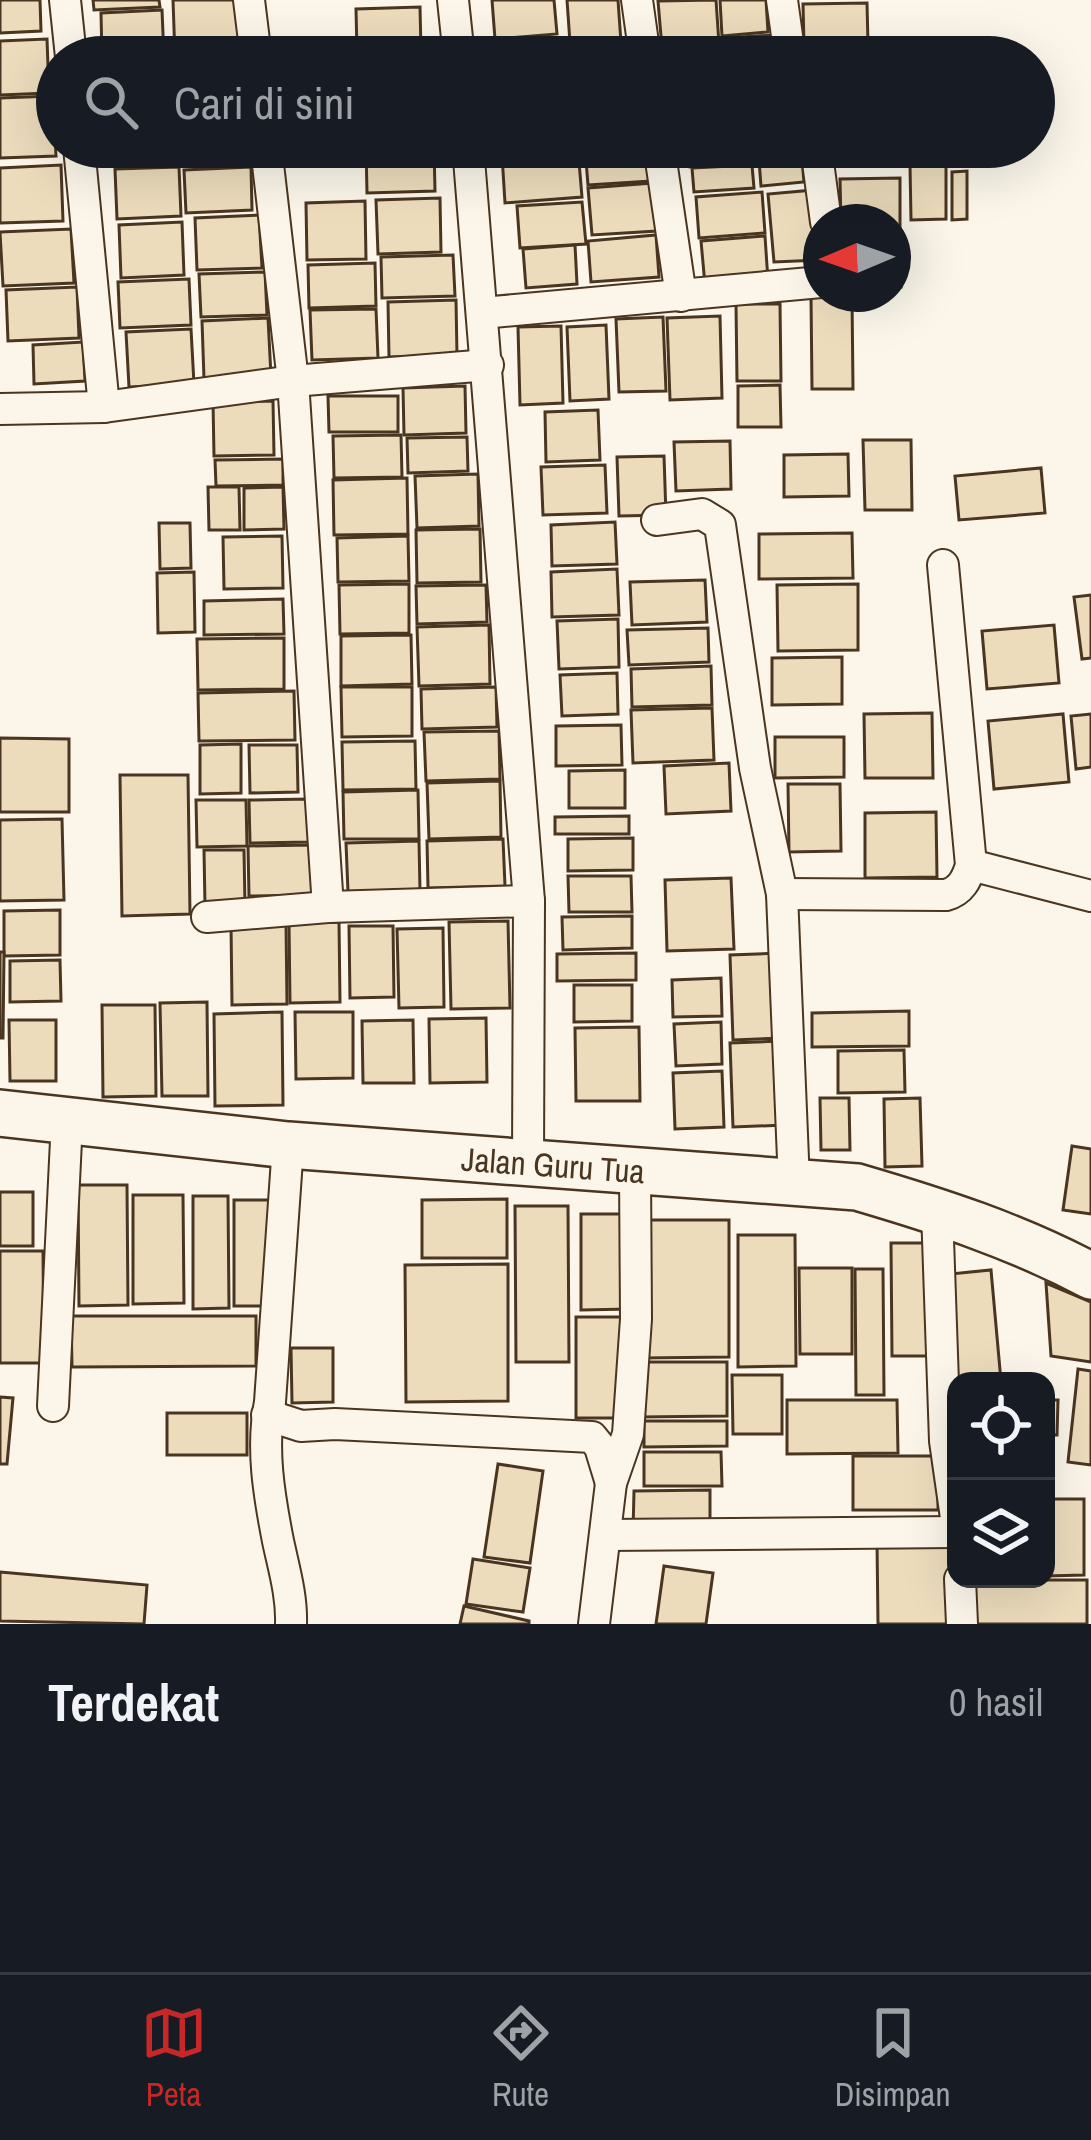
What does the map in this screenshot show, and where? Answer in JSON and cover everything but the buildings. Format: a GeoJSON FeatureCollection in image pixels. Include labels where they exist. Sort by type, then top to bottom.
{"type":"FeatureCollection","features":[{"type":"Feature","properties":{"kind":"main road","name":"Jalan Guru Tua"},"geometry":{"type":"LineString","coordinates":[[0,1113],[288,1145],[857,1187],[1028,1243],[1091,1276]]}},
{"type":"Feature","properties":{"kind":"street"},"geometry":{"type":"LineString","coordinates":[[65,0],[69,36]]}},
{"type":"Feature","properties":{"kind":"street"},"geometry":{"type":"LineString","coordinates":[[249,0],[253,36]]}},
{"type":"Feature","properties":{"kind":"street"},"geometry":{"type":"LineString","coordinates":[[453,0],[457,36]]}},
{"type":"Feature","properties":{"kind":"street"},"geometry":{"type":"LineString","coordinates":[[637,0],[642,36]]}},
{"type":"Feature","properties":{"kind":"street"},"geometry":{"type":"LineString","coordinates":[[782,0],[787,36]]}},
{"type":"Feature","properties":{"kind":"street"},"geometry":{"type":"LineString","coordinates":[[81,168],[104,406]]}},
{"type":"Feature","properties":{"kind":"street"},"geometry":{"type":"LineString","coordinates":[[268,168],[293,382],[328,907]]}},
{"type":"Feature","properties":{"kind":"street"},"geometry":{"type":"LineString","coordinates":[[470,168],[529,902],[528,1163]]}},
{"type":"Feature","properties":{"kind":"street"},"geometry":{"type":"LineString","coordinates":[[662,168],[681,296]]}},
{"type":"Feature","properties":{"kind":"street"},"geometry":{"type":"LineString","coordinates":[[819,168],[824,204]]}},
{"type":"Feature","properties":{"kind":"street"},"geometry":{"type":"LineString","coordinates":[[482,313],[803,284]]}},
{"type":"Feature","properties":{"kind":"street"},"geometry":{"type":"LineString","coordinates":[[0,409],[104,406],[293,382],[488,365]]}},
{"type":"Feature","properties":{"kind":"street"},"geometry":{"type":"LineString","coordinates":[[658,520],[702,514],[720,525],[755,768],[782,894],[794,1183]]}},
{"type":"Feature","properties":{"kind":"street"},"geometry":{"type":"LineString","coordinates":[[782,894],[946,895],[962,885],[971,865],[943,566]]}},
{"type":"Feature","properties":{"kind":"street"},"geometry":{"type":"LineString","coordinates":[[971,865],[1091,896]]}},
{"type":"Feature","properties":{"kind":"street"},"geometry":{"type":"LineString","coordinates":[[207,917],[328,907],[529,902]]}},
{"type":"Feature","properties":{"kind":"street"},"geometry":{"type":"LineString","coordinates":[[53,1406],[67,1120]]}},
{"type":"Feature","properties":{"kind":"street"},"geometry":{"type":"LineString","coordinates":[[288,1145],[264,1435],[292,1605],[291,1624]]}},
{"type":"Feature","properties":{"kind":"street"},"geometry":{"type":"LineString","coordinates":[[594,1624],[611,1483],[628,1434],[636,1319],[635,1171]]}},
{"type":"Feature","properties":{"kind":"street"},"geometry":{"type":"LineString","coordinates":[[937,1210],[945,1441],[951,1480]]}},
{"type":"Feature","properties":{"kind":"street"},"geometry":{"type":"LineString","coordinates":[[267,1415],[301,1426],[592,1437],[601,1447],[611,1483]]}},
{"type":"Feature","properties":{"kind":"street"},"geometry":{"type":"LineString","coordinates":[[605,1535],[947,1532]]}},
{"type":"Feature","properties":{"kind":"street"},"geometry":{"type":"LineString","coordinates":[[960,1588],[962,1624]]}}]}
